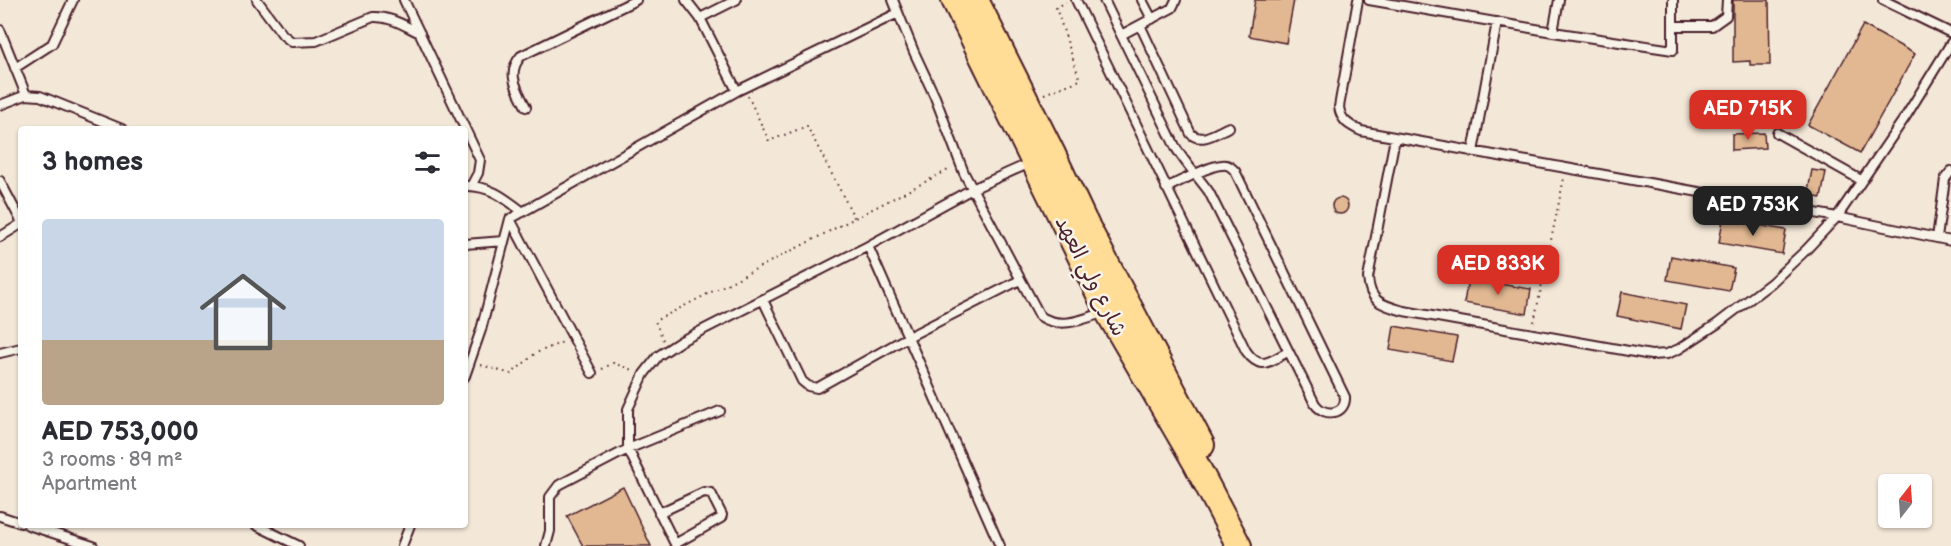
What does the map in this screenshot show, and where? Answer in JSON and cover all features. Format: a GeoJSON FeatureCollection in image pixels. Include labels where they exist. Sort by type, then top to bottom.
{"type":"FeatureCollection","features":[{"type":"Feature","properties":{"kind":"main road","name":"شارع ولي العهد"},"geometry":{"type":"LineString","coordinates":[[954,0],[1043,157],[1083,220],[1205,450],[1253,546]]}},
{"type":"Feature","properties":{"kind":"main road","name":"شارع ولي العهد"},"geometry":{"type":"LineString","coordinates":[[982,7],[1027,101],[1043,157],[1107,311],[1195,462],[1239,546]]}},
{"type":"Feature","properties":{"kind":"lane"},"geometry":{"type":"LineString","coordinates":[[15,68],[52,44],[73,0]]}},
{"type":"Feature","properties":{"kind":"lane"},"geometry":{"type":"LineString","coordinates":[[257,0],[283,35],[292,42],[316,41],[373,18],[391,19],[420,33]]}},
{"type":"Feature","properties":{"kind":"lane"},"geometry":{"type":"LineString","coordinates":[[404,0],[464,126]]}},
{"type":"Feature","properties":{"kind":"lane"},"geometry":{"type":"LineString","coordinates":[[526,107],[513,80],[513,70],[521,56],[636,0]]}},
{"type":"Feature","properties":{"kind":"lane"},"geometry":{"type":"LineString","coordinates":[[686,0],[700,18],[741,90]]}},
{"type":"Feature","properties":{"kind":"lane"},"geometry":{"type":"LineString","coordinates":[[700,18],[735,0]]}},
{"type":"Feature","properties":{"kind":"lane"},"geometry":{"type":"LineString","coordinates":[[893,0],[935,97],[960,164],[1040,316],[1049,322],[1076,321],[1107,311]]}},
{"type":"Feature","properties":{"kind":"lane"},"geometry":{"type":"LineString","coordinates":[[1076,0],[1246,351],[1256,363],[1262,364],[1288,352]]}},
{"type":"Feature","properties":{"kind":"lane"},"geometry":{"type":"LineString","coordinates":[[1104,0],[1176,148],[1196,175],[1209,192],[1319,410],[1332,413],[1343,407],[1346,403],[1345,397],[1235,171],[1222,165],[1196,175],[1166,188]]}},
{"type":"Feature","properties":{"kind":"lane"},"geometry":{"type":"LineString","coordinates":[[1142,0],[1152,19]]}},
{"type":"Feature","properties":{"kind":"lane"},"geometry":{"type":"LineString","coordinates":[[1121,35],[1172,8],[1176,0]]}},
{"type":"Feature","properties":{"kind":"lane"},"geometry":{"type":"LineString","coordinates":[[1358,0],[1339,96],[1340,116],[1347,124],[1361,131],[1837,217],[1951,241]]}},
{"type":"Feature","properties":{"kind":"lane"},"geometry":{"type":"LineString","coordinates":[[1369,0],[1673,50],[1673,0]]}},
{"type":"Feature","properties":{"kind":"lane"},"geometry":{"type":"LineString","coordinates":[[1553,32],[1558,0]]}},
{"type":"Feature","properties":{"kind":"lane"},"geometry":{"type":"LineString","coordinates":[[1674,26],[1712,26],[1726,16],[1727,0]]}},
{"type":"Feature","properties":{"kind":"lane"},"geometry":{"type":"LineString","coordinates":[[1883,0],[1951,33]]}},
{"type":"Feature","properties":{"kind":"lane"},"geometry":{"type":"LineString","coordinates":[[468,368],[481,330],[510,219],[741,90],[898,13]]}},
{"type":"Feature","properties":{"kind":"lane"},"geometry":{"type":"LineString","coordinates":[[1473,152],[1497,22]]}},
{"type":"Feature","properties":{"kind":"lane"},"geometry":{"type":"LineString","coordinates":[[1140,25],[1191,134],[1196,139],[1202,139],[1229,127]]}},
{"type":"Feature","properties":{"kind":"lane"},"geometry":{"type":"LineString","coordinates":[[0,30],[26,95]]}},
{"type":"Feature","properties":{"kind":"lane"},"geometry":{"type":"LineString","coordinates":[[1395,138],[1368,278],[1375,300],[1404,311],[1651,355],[1667,354],[1679,349],[1764,290],[1837,217],[1906,116],[1951,43]]}},
{"type":"Feature","properties":{"kind":"lane"},"geometry":{"type":"LineString","coordinates":[[0,105],[26,95],[40,96],[115,126]]}},
{"type":"Feature","properties":{"kind":"lane"},"geometry":{"type":"LineString","coordinates":[[1777,134],[1861,180]]}},
{"type":"Feature","properties":{"kind":"lane"},"geometry":{"type":"LineString","coordinates":[[468,135],[480,160],[478,172],[468,186],[500,193],[523,212]]}},
{"type":"Feature","properties":{"kind":"lane"},"geometry":{"type":"LineString","coordinates":[[659,513],[704,492],[711,493],[722,515],[721,518],[675,545],[659,513],[628,449],[628,409],[644,374],[658,356],[681,341],[868,246],[972,189],[1043,157]]}},
{"type":"Feature","properties":{"kind":"lane"},"geometry":{"type":"LineString","coordinates":[[1937,238],[1945,179],[1951,171]]}},
{"type":"Feature","properties":{"kind":"lane"},"geometry":{"type":"LineString","coordinates":[[0,181],[18,216]]}},
{"type":"Feature","properties":{"kind":"lane"},"geometry":{"type":"LineString","coordinates":[[510,219],[592,373]]}},
{"type":"Feature","properties":{"kind":"lane"},"geometry":{"type":"LineString","coordinates":[[0,237],[18,224]]}},
{"type":"Feature","properties":{"kind":"lane"},"geometry":{"type":"LineString","coordinates":[[468,244],[504,241]]}},
{"type":"Feature","properties":{"kind":"lane"},"geometry":{"type":"LineString","coordinates":[[868,246],[1000,546]]}},
{"type":"Feature","properties":{"kind":"lane"},"geometry":{"type":"LineString","coordinates":[[763,300],[802,381],[808,386],[817,388],[908,337],[1020,280]]}},
{"type":"Feature","properties":{"kind":"lane"},"geometry":{"type":"LineString","coordinates":[[0,353],[18,349]]}},
{"type":"Feature","properties":{"kind":"lane"},"geometry":{"type":"LineString","coordinates":[[546,546],[550,497],[559,485],[628,449],[720,411]]}},
{"type":"Feature","properties":{"kind":"lane"},"geometry":{"type":"LineString","coordinates":[[0,516],[18,522]]}},
{"type":"Feature","properties":{"kind":"lane"},"geometry":{"type":"LineString","coordinates":[[37,528],[93,546]]}},
{"type":"Feature","properties":{"kind":"lane"},"geometry":{"type":"LineString","coordinates":[[262,528],[299,546]]}},
{"type":"Feature","properties":{"kind":"lane"},"geometry":{"type":"LineString","coordinates":[[402,546],[409,528]]}},
{"type":"Feature","properties":{"kind":"path"},"geometry":{"type":"LineString","coordinates":[[1027,101],[1080,80],[1056,8],[1069,0]]}},
{"type":"Feature","properties":{"kind":"path"},"geometry":{"type":"LineString","coordinates":[[741,90],[769,141],[807,126],[855,219]]}},
{"type":"Feature","properties":{"kind":"path"},"geometry":{"type":"LineString","coordinates":[[667,351],[655,321],[960,164]]}},
{"type":"Feature","properties":{"kind":"path"},"geometry":{"type":"LineString","coordinates":[[1531,334],[1566,169]]}},
{"type":"Feature","properties":{"kind":"path"},"geometry":{"type":"LineString","coordinates":[[470,362],[511,374],[536,353],[573,338]]}},
{"type":"Feature","properties":{"kind":"path"},"geometry":{"type":"LineString","coordinates":[[592,373],[614,363],[644,374]]}},
{"type":"Feature","properties":{"kind":"building"},"geometry":{"type":"Polygon","coordinates":[[[1255,0],[1294,0],[1286,43],[1249,36],[1255,0]]]}},
{"type":"Feature","properties":{"kind":"building"},"geometry":{"type":"Polygon","coordinates":[[[1733,0],[1769,0],[1770,65],[1750,65],[1750,61],[1733,62],[1733,0]]]}},
{"type":"Feature","properties":{"kind":"building"},"geometry":{"type":"Polygon","coordinates":[[[1863,25],[1915,54],[1860,153],[1808,125],[1863,25]]]}},
{"type":"Feature","properties":{"kind":"building"},"geometry":{"type":"Polygon","coordinates":[[[1764,133],[1765,148],[1732,150],[1732,134],[1764,133]]]}},
{"type":"Feature","properties":{"kind":"building"},"geometry":{"type":"Polygon","coordinates":[[[1812,170],[1826,172],[1821,198],[1807,195],[1812,170]]]}},
{"type":"Feature","properties":{"kind":"building"},"geometry":{"type":"Polygon","coordinates":[[[1340,198],[1346,200],[1348,206],[1346,212],[1340,214],[1334,212],[1332,206],[1334,200],[1340,198]]]}},
{"type":"Feature","properties":{"kind":"building"},"geometry":{"type":"Polygon","coordinates":[[[1723,219],[1786,230],[1782,254],[1719,243],[1723,219]]]}},
{"type":"Feature","properties":{"kind":"building"},"geometry":{"type":"Polygon","coordinates":[[[1671,256],[1734,268],[1729,291],[1667,280],[1671,256]]]}},
{"type":"Feature","properties":{"kind":"building"},"geometry":{"type":"Polygon","coordinates":[[[1468,279],[1531,289],[1527,314],[1464,303],[1468,279]]]}},
{"type":"Feature","properties":{"kind":"building"},"geometry":{"type":"Polygon","coordinates":[[[1622,292],[1686,305],[1681,329],[1617,316],[1622,292]]]}},
{"type":"Feature","properties":{"kind":"building"},"geometry":{"type":"Polygon","coordinates":[[[1394,326],[1457,337],[1452,361],[1390,350],[1394,326]]]}},
{"type":"Feature","properties":{"kind":"building"},"geometry":{"type":"Polygon","coordinates":[[[623,487],[651,546],[583,546],[567,516],[623,487]]]}}]}
